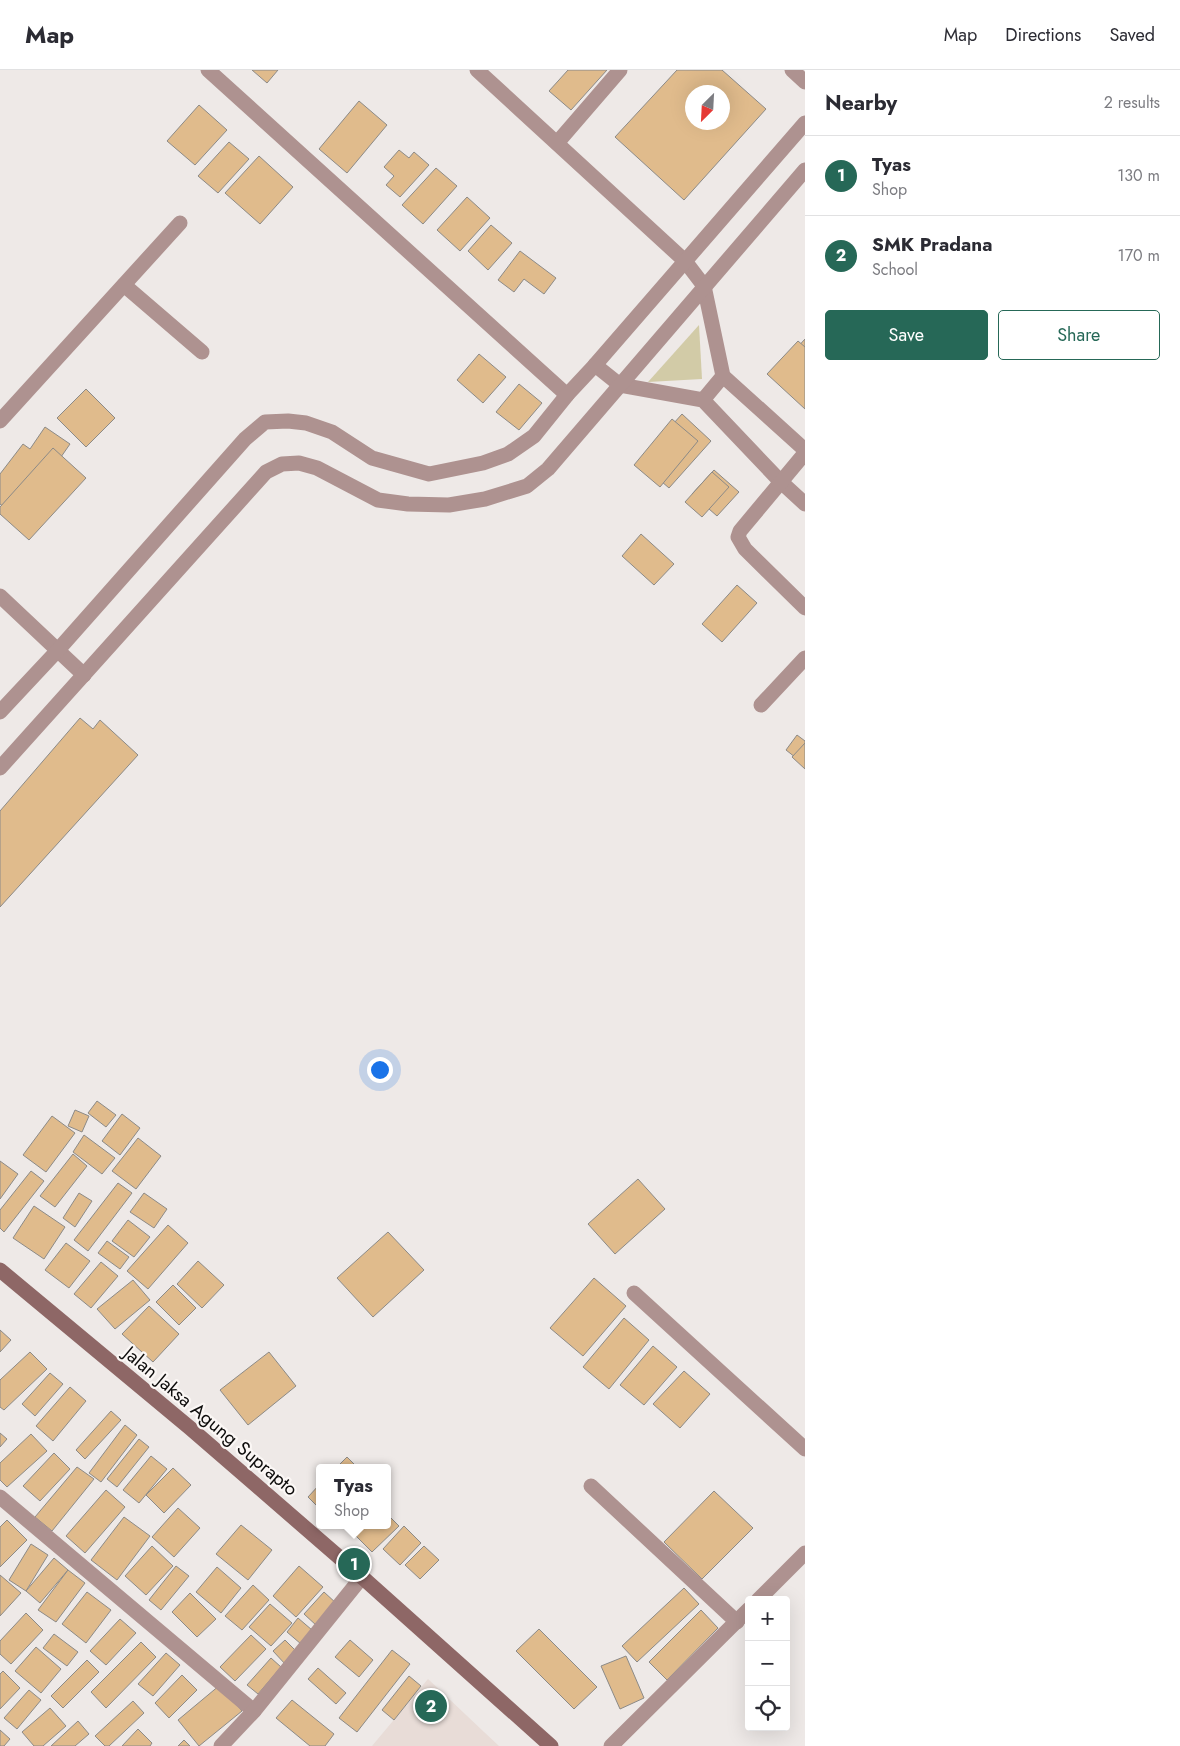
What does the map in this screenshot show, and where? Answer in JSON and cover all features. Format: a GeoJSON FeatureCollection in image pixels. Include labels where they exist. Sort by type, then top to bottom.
{"type":"FeatureCollection","features":[{"type":"Feature","properties":{"kind":"main road","name":"Jalan Jaksa Agung Suprapto"},"geometry":{"type":"LineString","coordinates":[[0,1270],[182,1421],[362,1577],[551,1746]]}},
{"type":"Feature","properties":{"kind":"street"},"geometry":{"type":"LineString","coordinates":[[208,70],[567,395]]}},
{"type":"Feature","properties":{"kind":"street"},"geometry":{"type":"LineString","coordinates":[[477,70],[685,261],[704,286],[723,376],[805,451],[740,531],[738,537],[745,549],[805,608]]}},
{"type":"Feature","properties":{"kind":"street"},"geometry":{"type":"LineString","coordinates":[[557,143],[620,70]]}},
{"type":"Feature","properties":{"kind":"street"},"geometry":{"type":"LineString","coordinates":[[792,70],[805,82]]}},
{"type":"Feature","properties":{"kind":"street"},"geometry":{"type":"LineString","coordinates":[[0,712],[58,650],[245,439],[266,422],[288,421],[306,423],[332,432],[372,458],[429,474],[483,464],[508,454],[534,436],[567,395],[596,365],[805,123]]}},
{"type":"Feature","properties":{"kind":"street"},"geometry":{"type":"LineString","coordinates":[[0,768],[266,472],[282,464],[299,463],[317,468],[378,500],[408,504],[449,505],[485,499],[527,486],[548,469],[805,170]]}},
{"type":"Feature","properties":{"kind":"street"},"geometry":{"type":"LineString","coordinates":[[0,421],[180,223]]}},
{"type":"Feature","properties":{"kind":"street"},"geometry":{"type":"LineString","coordinates":[[124,285],[202,352]]}},
{"type":"Feature","properties":{"kind":"street"},"geometry":{"type":"LineString","coordinates":[[596,365],[620,385],[703,400],[780,481],[805,504]]}},
{"type":"Feature","properties":{"kind":"street"},"geometry":{"type":"LineString","coordinates":[[703,400],[723,376]]}},
{"type":"Feature","properties":{"kind":"street"},"geometry":{"type":"LineString","coordinates":[[0,596],[84,675]]}},
{"type":"Feature","properties":{"kind":"street"},"geometry":{"type":"LineString","coordinates":[[761,705],[805,658]]}},
{"type":"Feature","properties":{"kind":"street"},"geometry":{"type":"LineString","coordinates":[[634,1293],[805,1450]]}},
{"type":"Feature","properties":{"kind":"street"},"geometry":{"type":"LineString","coordinates":[[591,1486],[737,1622]]}},
{"type":"Feature","properties":{"kind":"street"},"geometry":{"type":"LineString","coordinates":[[0,1497],[254,1711]]}},
{"type":"Feature","properties":{"kind":"street"},"geometry":{"type":"LineString","coordinates":[[762,1596],[805,1553]]}},
{"type":"Feature","properties":{"kind":"street"},"geometry":{"type":"LineString","coordinates":[[221,1746],[254,1711],[362,1577]]}},
{"type":"Feature","properties":{"kind":"street"},"geometry":{"type":"LineString","coordinates":[[611,1746],[745,1613]]}},
{"type":"Feature","properties":{"kind":"shaded area"},"geometry":{"type":"Polygon","coordinates":[[[699,325],[702,379],[648,382],[699,325]]]}},
{"type":"Feature","properties":{"kind":"shaded area"},"geometry":{"type":"Polygon","coordinates":[[[428,1679],[484,1732],[499,1746],[372,1746],[428,1679]]]}},
{"type":"Feature","properties":{"kind":"building"},"geometry":{"type":"Polygon","coordinates":[[[252,70],[278,70],[267,83],[252,70]]]}},
{"type":"Feature","properties":{"kind":"building"},"geometry":{"type":"Polygon","coordinates":[[[568,70],[607,70],[571,110],[549,91],[568,70]]]}},
{"type":"Feature","properties":{"kind":"building"},"geometry":{"type":"Polygon","coordinates":[[[677,70],[722,70],[766,109],[684,200],[615,137],[677,70]]]}},
{"type":"Feature","properties":{"kind":"building"},"geometry":{"type":"Polygon","coordinates":[[[359,101],[387,125],[347,173],[319,149],[359,101]]]}},
{"type":"Feature","properties":{"kind":"building"},"geometry":{"type":"Polygon","coordinates":[[[199,105],[227,130],[195,165],[167,141],[199,105]]]}},
{"type":"Feature","properties":{"kind":"building"},"geometry":{"type":"Polygon","coordinates":[[[229,142],[249,159],[218,193],[198,176],[229,142]]]}},
{"type":"Feature","properties":{"kind":"building"},"geometry":{"type":"Polygon","coordinates":[[[399,150],[409,158],[414,152],[429,165],[400,197],[386,185],[394,176],[384,167],[399,150]]]}},
{"type":"Feature","properties":{"kind":"building"},"geometry":{"type":"Polygon","coordinates":[[[259,156],[293,187],[260,224],[225,193],[259,156]]]}},
{"type":"Feature","properties":{"kind":"building"},"geometry":{"type":"Polygon","coordinates":[[[436,168],[457,186],[423,224],[402,205],[436,168]]]}},
{"type":"Feature","properties":{"kind":"building"},"geometry":{"type":"Polygon","coordinates":[[[467,197],[490,218],[460,251],[437,230],[467,197]]]}},
{"type":"Feature","properties":{"kind":"building"},"geometry":{"type":"Polygon","coordinates":[[[491,225],[512,243],[488,270],[468,251],[491,225]]]}},
{"type":"Feature","properties":{"kind":"building"},"geometry":{"type":"Polygon","coordinates":[[[520,251],[556,278],[544,294],[524,279],[514,292],[498,280],[520,251]]]}},
{"type":"Feature","properties":{"kind":"building"},"geometry":{"type":"Polygon","coordinates":[[[805,339],[805,376],[793,389],[774,373],[805,339]]]}},
{"type":"Feature","properties":{"kind":"building"},"geometry":{"type":"Polygon","coordinates":[[[798,341],[805,347],[805,409],[767,374],[798,341]]]}},
{"type":"Feature","properties":{"kind":"building"},"geometry":{"type":"Polygon","coordinates":[[[479,354],[506,377],[483,403],[457,380],[479,354]]]}},
{"type":"Feature","properties":{"kind":"building"},"geometry":{"type":"Polygon","coordinates":[[[519,384],[542,403],[519,430],[496,412],[519,384]]]}},
{"type":"Feature","properties":{"kind":"building"},"geometry":{"type":"Polygon","coordinates":[[[86,389],[115,418],[86,447],[57,418],[86,389]]]}},
{"type":"Feature","properties":{"kind":"building"},"geometry":{"type":"Polygon","coordinates":[[[682,414],[711,441],[669,488],[639,462],[682,414]]]}},
{"type":"Feature","properties":{"kind":"building"},"geometry":{"type":"Polygon","coordinates":[[[672,419],[698,441],[660,487],[634,465],[672,419]]]}},
{"type":"Feature","properties":{"kind":"building"},"geometry":{"type":"Polygon","coordinates":[[[45,427],[70,444],[54,467],[72,482],[35,530],[0,504],[0,474],[23,444],[30,449],[45,427]]]}},
{"type":"Feature","properties":{"kind":"building"},"geometry":{"type":"Polygon","coordinates":[[[53,448],[86,478],[29,540],[0,514],[0,507],[53,448]]]}},
{"type":"Feature","properties":{"kind":"building"},"geometry":{"type":"Polygon","coordinates":[[[714,470],[739,492],[717,516],[692,494],[714,470]]]}},
{"type":"Feature","properties":{"kind":"building"},"geometry":{"type":"Polygon","coordinates":[[[712,472],[729,487],[702,517],[685,502],[712,472]]]}},
{"type":"Feature","properties":{"kind":"building"},"geometry":{"type":"Polygon","coordinates":[[[641,534],[674,564],[654,585],[622,556],[641,534]]]}},
{"type":"Feature","properties":{"kind":"building"},"geometry":{"type":"Polygon","coordinates":[[[737,585],[757,603],[722,642],[702,624],[737,585]]]}},
{"type":"Feature","properties":{"kind":"building"},"geometry":{"type":"Polygon","coordinates":[[[80,718],[93,729],[100,720],[138,755],[0,907],[0,811],[80,718]]]}},
{"type":"Feature","properties":{"kind":"building"},"geometry":{"type":"Polygon","coordinates":[[[797,735],[805,741],[805,765],[786,750],[797,735]]]}},
{"type":"Feature","properties":{"kind":"building"},"geometry":{"type":"Polygon","coordinates":[[[805,743],[805,769],[792,757],[805,743]]]}},
{"type":"Feature","properties":{"kind":"building"},"geometry":{"type":"Polygon","coordinates":[[[97,1101],[116,1115],[106,1127],[88,1113],[97,1101]]]}},
{"type":"Feature","properties":{"kind":"building"},"geometry":{"type":"Polygon","coordinates":[[[75,1110],[89,1116],[82,1132],[68,1126],[75,1110]]]}},
{"type":"Feature","properties":{"kind":"building"},"geometry":{"type":"Polygon","coordinates":[[[122,1114],[140,1128],[120,1155],[102,1141],[122,1114]]]}},
{"type":"Feature","properties":{"kind":"building"},"geometry":{"type":"Polygon","coordinates":[[[52,1116],[75,1133],[46,1172],[23,1155],[52,1116]]]}},
{"type":"Feature","properties":{"kind":"building"},"geometry":{"type":"Polygon","coordinates":[[[84,1135],[115,1158],[102,1174],[73,1152],[84,1135]]]}},
{"type":"Feature","properties":{"kind":"building"},"geometry":{"type":"Polygon","coordinates":[[[138,1138],[161,1156],[136,1189],[112,1171],[138,1138]]]}},
{"type":"Feature","properties":{"kind":"building"},"geometry":{"type":"Polygon","coordinates":[[[73,1154],[87,1166],[55,1207],[40,1196],[73,1154]]]}},
{"type":"Feature","properties":{"kind":"building"},"geometry":{"type":"Polygon","coordinates":[[[0,1161],[18,1174],[0,1199],[0,1161]]]}},
{"type":"Feature","properties":{"kind":"building"},"geometry":{"type":"Polygon","coordinates":[[[31,1171],[44,1181],[4,1232],[0,1228],[0,1210],[31,1171]]]}},
{"type":"Feature","properties":{"kind":"building"},"geometry":{"type":"Polygon","coordinates":[[[638,1179],[665,1209],[615,1254],[588,1224],[638,1179]]]}},
{"type":"Feature","properties":{"kind":"building"},"geometry":{"type":"Polygon","coordinates":[[[118,1183],[132,1193],[88,1251],[74,1240],[118,1183]]]}},
{"type":"Feature","properties":{"kind":"building"},"geometry":{"type":"Polygon","coordinates":[[[79,1193],[92,1201],[75,1227],[63,1218],[79,1193]]]}},
{"type":"Feature","properties":{"kind":"building"},"geometry":{"type":"Polygon","coordinates":[[[144,1193],[167,1209],[154,1228],[130,1212],[144,1193]]]}},
{"type":"Feature","properties":{"kind":"building"},"geometry":{"type":"Polygon","coordinates":[[[34,1206],[65,1227],[44,1259],[13,1238],[34,1206]]]}},
{"type":"Feature","properties":{"kind":"building"},"geometry":{"type":"Polygon","coordinates":[[[128,1220],[150,1237],[134,1257],[112,1241],[128,1220]]]}},
{"type":"Feature","properties":{"kind":"building"},"geometry":{"type":"Polygon","coordinates":[[[168,1225],[188,1243],[148,1289],[127,1271],[168,1225]]]}},
{"type":"Feature","properties":{"kind":"building"},"geometry":{"type":"Polygon","coordinates":[[[388,1232],[424,1270],[373,1317],[337,1278],[388,1232]]]}},
{"type":"Feature","properties":{"kind":"building"},"geometry":{"type":"Polygon","coordinates":[[[107,1241],[129,1257],[120,1269],[98,1253],[107,1241]]]}},
{"type":"Feature","properties":{"kind":"building"},"geometry":{"type":"Polygon","coordinates":[[[66,1243],[90,1261],[69,1288],[45,1270],[66,1243]]]}},
{"type":"Feature","properties":{"kind":"building"},"geometry":{"type":"Polygon","coordinates":[[[198,1261],[224,1285],[202,1308],[177,1284],[198,1261]]]}},
{"type":"Feature","properties":{"kind":"building"},"geometry":{"type":"Polygon","coordinates":[[[101,1262],[118,1276],[91,1308],[74,1294],[101,1262]]]}},
{"type":"Feature","properties":{"kind":"building"},"geometry":{"type":"Polygon","coordinates":[[[594,1278],[626,1306],[583,1356],[550,1328],[594,1278]]]}},
{"type":"Feature","properties":{"kind":"building"},"geometry":{"type":"Polygon","coordinates":[[[133,1280],[150,1300],[115,1329],[97,1309],[133,1280]]]}},
{"type":"Feature","properties":{"kind":"building"},"geometry":{"type":"Polygon","coordinates":[[[173,1285],[196,1308],[179,1325],[156,1302],[173,1285]]]}},
{"type":"Feature","properties":{"kind":"building"},"geometry":{"type":"Polygon","coordinates":[[[149,1306],[179,1334],[153,1362],[122,1334],[149,1306]]]}},
{"type":"Feature","properties":{"kind":"building"},"geometry":{"type":"Polygon","coordinates":[[[624,1318],[649,1340],[609,1389],[583,1367],[624,1318]]]}},
{"type":"Feature","properties":{"kind":"building"},"geometry":{"type":"Polygon","coordinates":[[[0,1330],[11,1340],[0,1352],[0,1330]]]}},
{"type":"Feature","properties":{"kind":"building"},"geometry":{"type":"Polygon","coordinates":[[[653,1346],[677,1367],[644,1405],[620,1385],[653,1346]]]}},
{"type":"Feature","properties":{"kind":"building"},"geometry":{"type":"Polygon","coordinates":[[[30,1352],[47,1369],[4,1410],[0,1407],[0,1380],[30,1352]]]}},
{"type":"Feature","properties":{"kind":"building"},"geometry":{"type":"Polygon","coordinates":[[[269,1352],[296,1386],[248,1425],[220,1390],[269,1352]]]}},
{"type":"Feature","properties":{"kind":"building"},"geometry":{"type":"Polygon","coordinates":[[[684,1371],[710,1394],[680,1428],[653,1404],[684,1371]]]}},
{"type":"Feature","properties":{"kind":"building"},"geometry":{"type":"Polygon","coordinates":[[[50,1373],[63,1384],[35,1416],[22,1404],[50,1373]]]}},
{"type":"Feature","properties":{"kind":"building"},"geometry":{"type":"Polygon","coordinates":[[[70,1387],[86,1401],[53,1441],[36,1426],[70,1387]]]}},
{"type":"Feature","properties":{"kind":"building"},"geometry":{"type":"Polygon","coordinates":[[[111,1411],[121,1420],[85,1459],[76,1450],[111,1411]]]}},
{"type":"Feature","properties":{"kind":"building"},"geometry":{"type":"Polygon","coordinates":[[[125,1425],[137,1435],[101,1482],[89,1473],[125,1425]]]}},
{"type":"Feature","properties":{"kind":"building"},"geometry":{"type":"Polygon","coordinates":[[[0,1433],[7,1439],[0,1447],[0,1433]]]}},
{"type":"Feature","properties":{"kind":"building"},"geometry":{"type":"Polygon","coordinates":[[[31,1434],[47,1451],[7,1487],[0,1480],[0,1463],[31,1434]]]}},
{"type":"Feature","properties":{"kind":"building"},"geometry":{"type":"Polygon","coordinates":[[[139,1439],[149,1447],[117,1487],[107,1479],[139,1439]]]}},
{"type":"Feature","properties":{"kind":"building"},"geometry":{"type":"Polygon","coordinates":[[[54,1453],[70,1469],[40,1501],[23,1486],[54,1453]]]}},
{"type":"Feature","properties":{"kind":"building"},"geometry":{"type":"Polygon","coordinates":[[[151,1456],[167,1469],[139,1503],[123,1490],[151,1456]]]}},
{"type":"Feature","properties":{"kind":"building"},"geometry":{"type":"Polygon","coordinates":[[[347,1457],[354,1464],[340,1464],[347,1457]]]}},
{"type":"Feature","properties":{"kind":"building"},"geometry":{"type":"Polygon","coordinates":[[[77,1467],[94,1479],[52,1531],[35,1517],[77,1467]]]}},
{"type":"Feature","properties":{"kind":"building"},"geometry":{"type":"Polygon","coordinates":[[[173,1468],[191,1485],[164,1513],[146,1495],[173,1468]]]}},
{"type":"Feature","properties":{"kind":"building"},"geometry":{"type":"Polygon","coordinates":[[[316,1488],[316,1505],[308,1497],[316,1488]]]}},
{"type":"Feature","properties":{"kind":"building"},"geometry":{"type":"Polygon","coordinates":[[[106,1490],[125,1507],[85,1553],[66,1536],[106,1490]]]}},
{"type":"Feature","properties":{"kind":"building"},"geometry":{"type":"Polygon","coordinates":[[[714,1491],[753,1528],[702,1579],[664,1542],[714,1491]]]}},
{"type":"Feature","properties":{"kind":"building"},"geometry":{"type":"Polygon","coordinates":[[[178,1508],[200,1528],[174,1557],[152,1537],[178,1508]]]}},
{"type":"Feature","properties":{"kind":"building"},"geometry":{"type":"Polygon","coordinates":[[[124,1517],[150,1536],[117,1580],[91,1560],[124,1517]]]}},
{"type":"Feature","properties":{"kind":"building"},"geometry":{"type":"Polygon","coordinates":[[[391,1518],[399,1526],[372,1552],[349,1529],[391,1529],[391,1518]]]}},
{"type":"Feature","properties":{"kind":"building"},"geometry":{"type":"Polygon","coordinates":[[[7,1520],[27,1540],[0,1567],[0,1527],[7,1520]]]}},
{"type":"Feature","properties":{"kind":"building"},"geometry":{"type":"Polygon","coordinates":[[[241,1525],[272,1550],[248,1580],[216,1554],[241,1525]]]}},
{"type":"Feature","properties":{"kind":"building"},"geometry":{"type":"Polygon","coordinates":[[[404,1526],[421,1543],[400,1565],[383,1549],[404,1526]]]}},
{"type":"Feature","properties":{"kind":"building"},"geometry":{"type":"Polygon","coordinates":[[[31,1544],[48,1555],[26,1591],[9,1580],[31,1544]]]}},
{"type":"Feature","properties":{"kind":"building"},"geometry":{"type":"Polygon","coordinates":[[[152,1546],[173,1566],[146,1595],[125,1576],[152,1546]]]}},
{"type":"Feature","properties":{"kind":"building"},"geometry":{"type":"Polygon","coordinates":[[[424,1546],[439,1560],[420,1579],[405,1565],[424,1546]]]}},
{"type":"Feature","properties":{"kind":"building"},"geometry":{"type":"Polygon","coordinates":[[[54,1558],[68,1570],[40,1603],[26,1591],[54,1558]]]}},
{"type":"Feature","properties":{"kind":"building"},"geometry":{"type":"Polygon","coordinates":[[[176,1566],[189,1576],[161,1610],[149,1600],[176,1566]]]}},
{"type":"Feature","properties":{"kind":"building"},"geometry":{"type":"Polygon","coordinates":[[[299,1566],[323,1587],[296,1617],[273,1596],[299,1566]]]}},
{"type":"Feature","properties":{"kind":"building"},"geometry":{"type":"Polygon","coordinates":[[[217,1567],[241,1588],[221,1613],[196,1592],[217,1567]]]}},
{"type":"Feature","properties":{"kind":"building"},"geometry":{"type":"Polygon","coordinates":[[[68,1570],[85,1583],[56,1622],[38,1610],[68,1570]]]}},
{"type":"Feature","properties":{"kind":"building"},"geometry":{"type":"Polygon","coordinates":[[[0,1575],[21,1593],[0,1616],[0,1575]]]}},
{"type":"Feature","properties":{"kind":"building"},"geometry":{"type":"Polygon","coordinates":[[[253,1585],[269,1600],[242,1630],[225,1616],[253,1585]]]}},
{"type":"Feature","properties":{"kind":"building"},"geometry":{"type":"Polygon","coordinates":[[[684,1588],[699,1604],[637,1662],[622,1646],[684,1588]]]}},
{"type":"Feature","properties":{"kind":"building"},"geometry":{"type":"Polygon","coordinates":[[[87,1592],[111,1610],[86,1643],[62,1624],[87,1592]]]}},
{"type":"Feature","properties":{"kind":"building"},"geometry":{"type":"Polygon","coordinates":[[[324,1592],[337,1604],[317,1626],[304,1614],[324,1592]]]}},
{"type":"Feature","properties":{"kind":"building"},"geometry":{"type":"Polygon","coordinates":[[[190,1593],[216,1619],[197,1637],[172,1612],[190,1593]]]}},
{"type":"Feature","properties":{"kind":"building"},"geometry":{"type":"Polygon","coordinates":[[[270,1604],[292,1623],[271,1646],[249,1627],[270,1604]]]}},
{"type":"Feature","properties":{"kind":"building"},"geometry":{"type":"Polygon","coordinates":[[[701,1610],[718,1628],[667,1680],[649,1662],[701,1610]]]}},
{"type":"Feature","properties":{"kind":"building"},"geometry":{"type":"Polygon","coordinates":[[[26,1613],[43,1630],[11,1664],[0,1654],[0,1641],[26,1613]]]}},
{"type":"Feature","properties":{"kind":"building"},"geometry":{"type":"Polygon","coordinates":[[[298,1618],[312,1630],[301,1644],[287,1632],[298,1618]]]}},
{"type":"Feature","properties":{"kind":"building"},"geometry":{"type":"Polygon","coordinates":[[[120,1619],[136,1633],[106,1665],[90,1651],[120,1619]]]}},
{"type":"Feature","properties":{"kind":"building"},"geometry":{"type":"Polygon","coordinates":[[[539,1629],[597,1687],[574,1709],[516,1651],[539,1629]]]}},
{"type":"Feature","properties":{"kind":"building"},"geometry":{"type":"Polygon","coordinates":[[[54,1634],[78,1652],[67,1666],[43,1648],[54,1634]]]}},
{"type":"Feature","properties":{"kind":"building"},"geometry":{"type":"Polygon","coordinates":[[[251,1635],[266,1649],[235,1681],[220,1667],[251,1635]]]}},
{"type":"Feature","properties":{"kind":"building"},"geometry":{"type":"Polygon","coordinates":[[[285,1640],[298,1653],[286,1665],[273,1651],[285,1640]]]}},
{"type":"Feature","properties":{"kind":"building"},"geometry":{"type":"Polygon","coordinates":[[[350,1640],[373,1660],[359,1677],[335,1657],[350,1640]]]}},
{"type":"Feature","properties":{"kind":"building"},"geometry":{"type":"Polygon","coordinates":[[[141,1642],[156,1657],[106,1708],[91,1692],[141,1642]]]}},
{"type":"Feature","properties":{"kind":"building"},"geometry":{"type":"Polygon","coordinates":[[[36,1647],[61,1669],[41,1693],[15,1671],[36,1647]]]}},
{"type":"Feature","properties":{"kind":"building"},"geometry":{"type":"Polygon","coordinates":[[[392,1650],[410,1664],[357,1732],[339,1718],[392,1650]]]}},
{"type":"Feature","properties":{"kind":"building"},"geometry":{"type":"Polygon","coordinates":[[[166,1653],[180,1665],[153,1696],[138,1684],[166,1653]]]}},
{"type":"Feature","properties":{"kind":"building"},"geometry":{"type":"Polygon","coordinates":[[[626,1656],[644,1698],[620,1709],[601,1666],[626,1656]]]}},
{"type":"Feature","properties":{"kind":"building"},"geometry":{"type":"Polygon","coordinates":[[[271,1658],[281,1667],[258,1694],[247,1685],[271,1658]]]}},
{"type":"Feature","properties":{"kind":"building"},"geometry":{"type":"Polygon","coordinates":[[[87,1660],[99,1672],[63,1708],[51,1696],[87,1660]]]}},
{"type":"Feature","properties":{"kind":"building"},"geometry":{"type":"Polygon","coordinates":[[[318,1668],[346,1693],[336,1704],[308,1679],[318,1668]]]}},
{"type":"Feature","properties":{"kind":"building"},"geometry":{"type":"Polygon","coordinates":[[[3,1671],[20,1688],[0,1709],[0,1674],[3,1671]]]}},
{"type":"Feature","properties":{"kind":"building"},"geometry":{"type":"Polygon","coordinates":[[[182,1675],[197,1690],[169,1718],[155,1703],[182,1675]]]}},
{"type":"Feature","properties":{"kind":"building"},"geometry":{"type":"Polygon","coordinates":[[[409,1676],[421,1686],[394,1720],[382,1710],[409,1676]]]}},
{"type":"Feature","properties":{"kind":"building"},"geometry":{"type":"Polygon","coordinates":[[[220,1685],[242,1711],[199,1746],[178,1720],[220,1685]]]}},
{"type":"Feature","properties":{"kind":"building"},"geometry":{"type":"Polygon","coordinates":[[[29,1690],[41,1700],[17,1729],[4,1718],[29,1690]]]}},
{"type":"Feature","properties":{"kind":"building"},"geometry":{"type":"Polygon","coordinates":[[[292,1700],[334,1734],[325,1746],[310,1746],[276,1718],[292,1700]]]}},
{"type":"Feature","properties":{"kind":"building"},"geometry":{"type":"Polygon","coordinates":[[[133,1701],[144,1713],[109,1746],[105,1746],[95,1736],[133,1701]]]}},
{"type":"Feature","properties":{"kind":"building"},"geometry":{"type":"Polygon","coordinates":[[[50,1708],[66,1726],[43,1746],[34,1746],[22,1732],[50,1708]]]}},
{"type":"Feature","properties":{"kind":"building"},"geometry":{"type":"Polygon","coordinates":[[[78,1721],[89,1734],[75,1746],[51,1746],[78,1721]]]}},
{"type":"Feature","properties":{"kind":"building"},"geometry":{"type":"Polygon","coordinates":[[[138,1729],[152,1743],[150,1746],[122,1746],[138,1729]]]}},
{"type":"Feature","properties":{"kind":"building"},"geometry":{"type":"Polygon","coordinates":[[[0,1730],[10,1739],[4,1746],[0,1746],[0,1730]]]}},
{"type":"Feature","properties":{"kind":"building"},"geometry":{"type":"Polygon","coordinates":[[[184,1740],[190,1746],[178,1746],[184,1740]]]}},
{"type":"Feature","properties":{"kind":"place","name":"Tyas"},"geometry":{"type":"Point","coordinates":[354,1564]}},
{"type":"Feature","properties":{"kind":"place","name":"SMK Pradana"},"geometry":{"type":"Point","coordinates":[431,1706]}}]}
